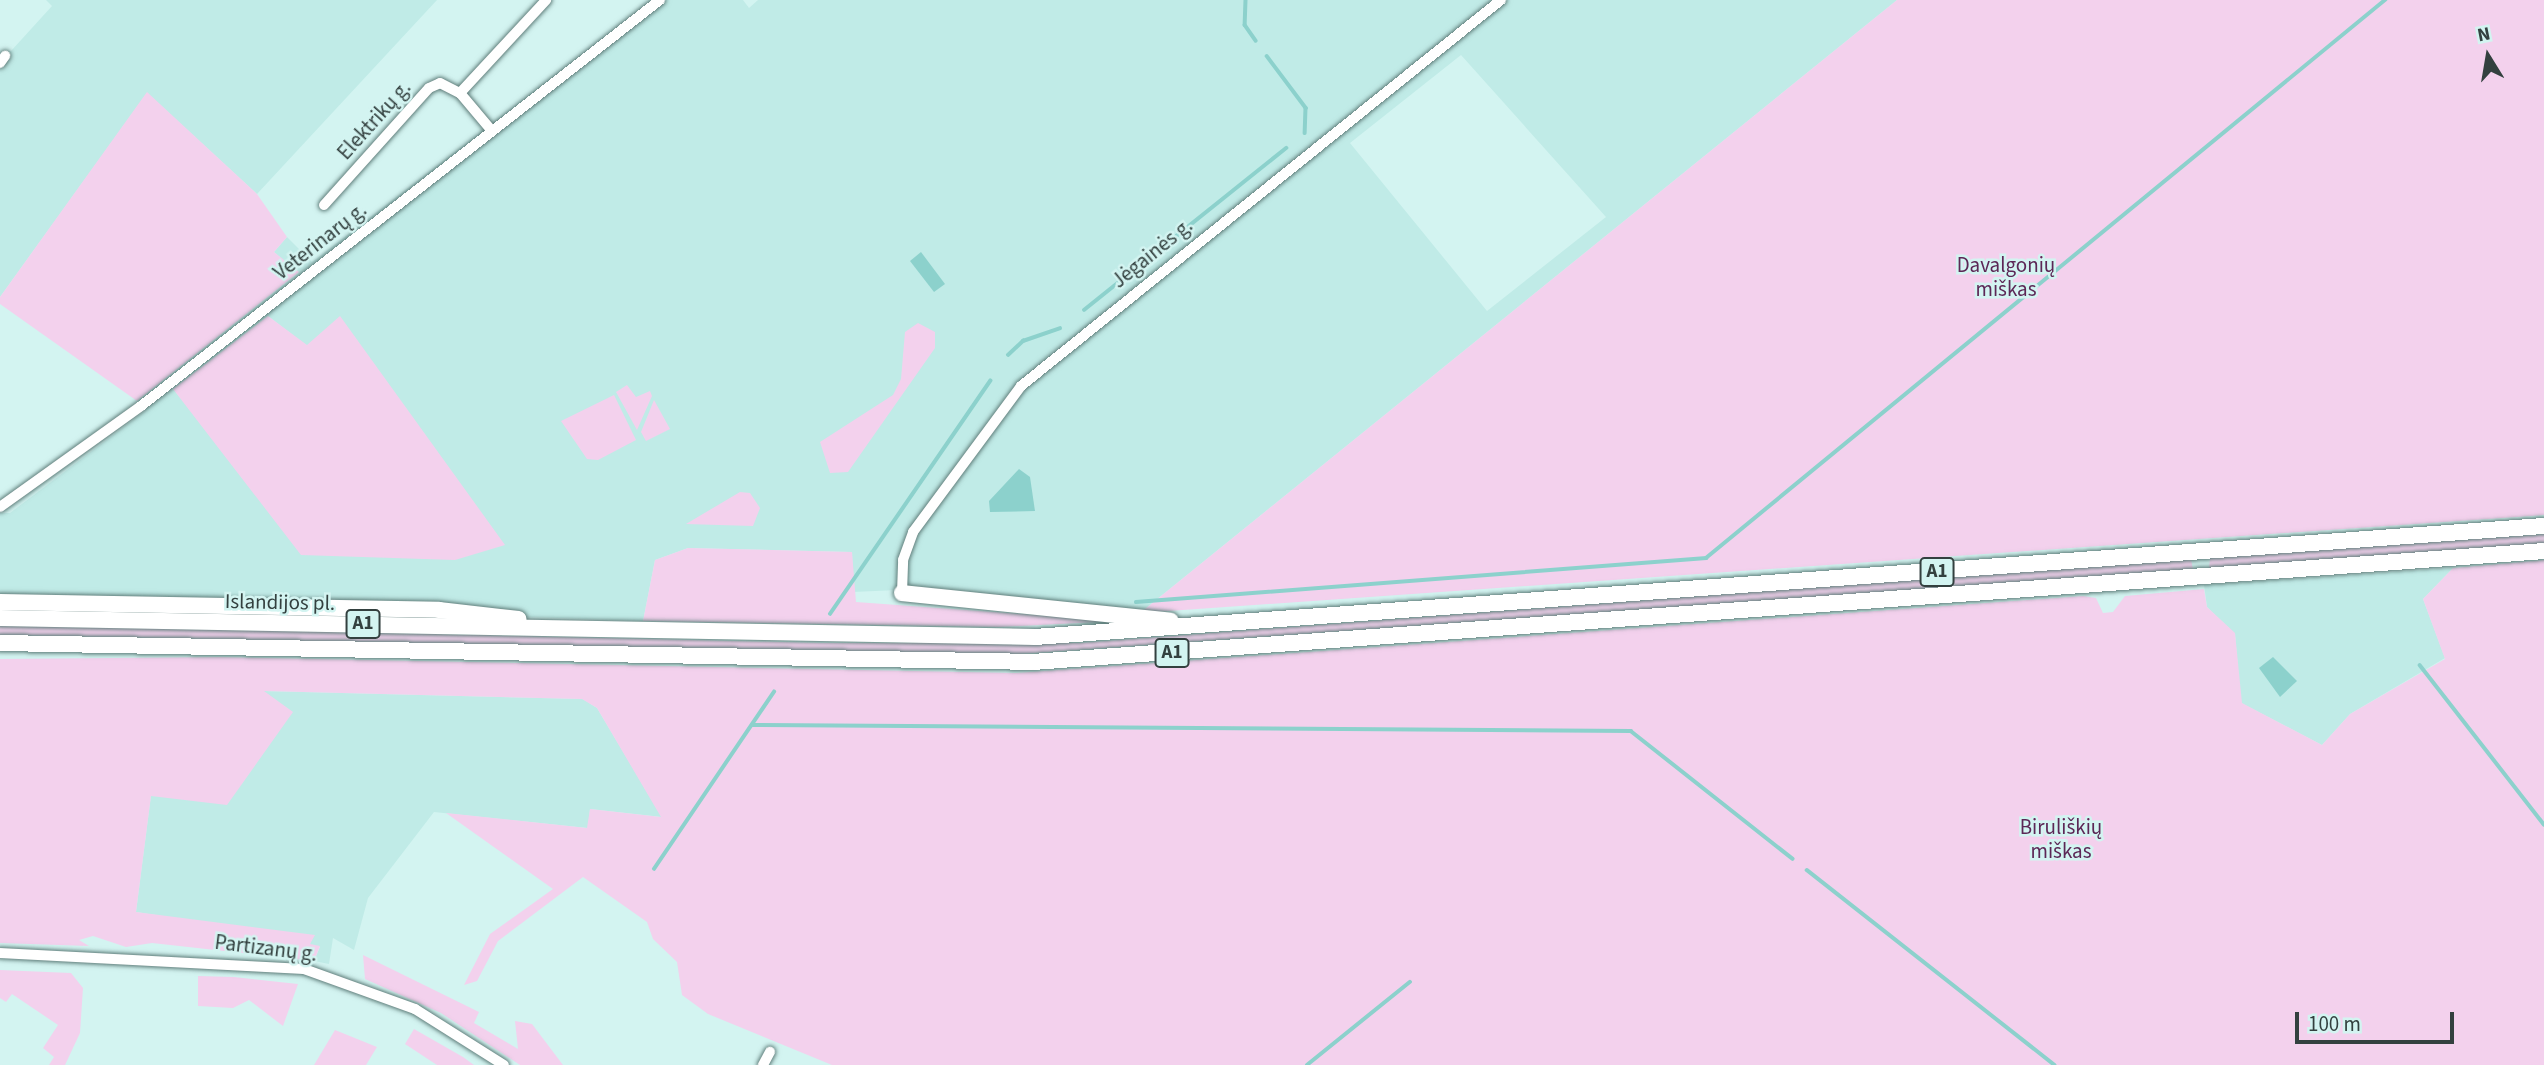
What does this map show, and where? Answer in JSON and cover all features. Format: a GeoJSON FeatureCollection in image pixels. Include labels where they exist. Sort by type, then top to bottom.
{"type":"FeatureCollection","features":[{"type":"Feature","properties":{"kind":"highway","name":"A1"},"geometry":{"type":"LineString","coordinates":[[1208,626],[2544,526]]}},
{"type":"Feature","properties":{"kind":"highway","name":"A1"},"geometry":{"type":"LineString","coordinates":[[0,643],[1033,662],[2544,551]]}},
{"type":"Feature","properties":{"kind":"highway"},"geometry":{"type":"LineString","coordinates":[[902,593],[1208,626]]}},
{"type":"Feature","properties":{"kind":"highway"},"geometry":{"type":"LineString","coordinates":[[0,602],[439,610],[617,631]]}},
{"type":"Feature","properties":{"kind":"highway","name":"Islandijos pl."},"geometry":{"type":"LineString","coordinates":[[0,618],[727,634],[1035,637],[1208,626]]}},
{"type":"Feature","properties":{"kind":"street"},"geometry":{"type":"LineString","coordinates":[[492,131],[460,93],[546,0]]}},
{"type":"Feature","properties":{"kind":"street","name":"Veterinarų g."},"geometry":{"type":"LineString","coordinates":[[0,507],[660,0]]}},
{"type":"Feature","properties":{"kind":"street","name":"Jėgainės g."},"geometry":{"type":"LineString","coordinates":[[902,593],[903,560],[913,532],[1021,386],[1501,0]]}},
{"type":"Feature","properties":{"kind":"street","name":"Elektrikų g."},"geometry":{"type":"LineString","coordinates":[[324,205],[429,88],[440,83],[460,93]]}},
{"type":"Feature","properties":{"kind":"street","name":"Partizanų g."},"geometry":{"type":"LineString","coordinates":[[0,953],[304,969],[415,1009],[504,1065]]}},
{"type":"Feature","properties":{"kind":"street"},"geometry":{"type":"LineString","coordinates":[[763,1065],[771,1052]]}},
{"type":"Feature","properties":{"kind":"shaded area"},"geometry":{"type":"Polygon","coordinates":[[[46,0],[437,0],[257,194],[147,93],[0,297],[0,53],[11,51],[52,6],[46,0]]]}},
{"type":"Feature","properties":{"kind":"shaded area"},"geometry":{"type":"Polygon","coordinates":[[[652,0],[743,0],[749,8],[758,0],[1897,0],[1140,613],[941,588],[853,592],[852,552],[688,548],[655,560],[643,621],[327,610],[277,596],[259,601],[0,598],[0,513],[10,513],[145,411],[137,401],[298,273],[274,252],[287,237],[312,262],[652,0]],[[1461,55],[1350,143],[1487,311],[1606,217],[1461,55]],[[268,316],[173,389],[173,390],[307,346],[268,316]]]}},
{"type":"Feature","properties":{"kind":"shaded area"},"geometry":{"type":"Polygon","coordinates":[[[921,252],[945,284],[934,292],[910,261],[921,252]]]}},
{"type":"Feature","properties":{"kind":"shaded area"},"geometry":{"type":"Polygon","coordinates":[[[1019,469],[1030,477],[1035,511],[990,512],[989,501],[1019,469]]]}},
{"type":"Feature","properties":{"kind":"shaded area"},"geometry":{"type":"Polygon","coordinates":[[[2453,568],[2423,599],[2445,658],[2350,714],[2322,745],[2241,703],[2235,634],[2207,607],[2204,585],[2453,568]]]}},
{"type":"Feature","properties":{"kind":"shaded area"},"geometry":{"type":"Polygon","coordinates":[[[2273,657],[2297,681],[2280,697],[2259,668],[2273,657]]]}},
{"type":"Feature","properties":{"kind":"shaded area"},"geometry":{"type":"Polygon","coordinates":[[[262,691],[583,699],[597,708],[662,817],[590,809],[588,828],[434,812],[368,898],[354,950],[333,938],[329,964],[314,961],[320,947],[310,945],[311,939],[136,912],[151,795],[292,712],[262,691]]]}},
{"type":"Feature","properties":{"kind":"green space","name":"Davalgonių miškas"},"geometry":{"type":"Polygon","coordinates":[[[1897,0],[2544,0],[2544,515],[1140,613],[1897,0]]]}},
{"type":"Feature","properties":{"kind":"green space"},"geometry":{"type":"Polygon","coordinates":[[[147,92],[257,194],[287,237],[274,252],[299,272],[137,401],[0,304],[0,297],[147,92]]]}},
{"type":"Feature","properties":{"kind":"green space"},"geometry":{"type":"Polygon","coordinates":[[[268,316],[307,345],[340,316],[505,545],[455,560],[301,555],[173,389],[268,316]]]}},
{"type":"Feature","properties":{"kind":"green space"},"geometry":{"type":"Polygon","coordinates":[[[918,323],[935,332],[935,348],[848,472],[830,473],[820,442],[893,395],[901,379],[905,332],[918,323]]]}},
{"type":"Feature","properties":{"kind":"green space"},"geometry":{"type":"Polygon","coordinates":[[[627,385],[636,397],[650,391],[652,396],[637,430],[616,392],[627,385]]]}},
{"type":"Feature","properties":{"kind":"green space"},"geometry":{"type":"Polygon","coordinates":[[[614,395],[636,440],[598,460],[587,459],[561,421],[614,395]]]}},
{"type":"Feature","properties":{"kind":"green space"},"geometry":{"type":"Polygon","coordinates":[[[654,400],[670,429],[646,441],[641,432],[654,400]]]}},
{"type":"Feature","properties":{"kind":"green space"},"geometry":{"type":"Polygon","coordinates":[[[740,492],[750,493],[760,508],[753,526],[686,524],[740,492]]]}},
{"type":"Feature","properties":{"kind":"green space"},"geometry":{"type":"Polygon","coordinates":[[[2544,534],[2544,544],[2209,568],[2210,558],[2544,534]]]}},
{"type":"Feature","properties":{"kind":"green space"},"geometry":{"type":"Polygon","coordinates":[[[688,548],[852,552],[856,602],[1118,621],[1000,627],[643,621],[655,560],[688,548]]]}},
{"type":"Feature","properties":{"kind":"green space"},"geometry":{"type":"Polygon","coordinates":[[[2191,559],[2193,570],[1007,655],[0,635],[0,624],[822,643],[1080,643],[2191,559]]]}},
{"type":"Feature","properties":{"kind":"green space","name":"Biruliškių miškas"},"geometry":{"type":"Polygon","coordinates":[[[2544,560],[2544,1065],[832,1065],[708,1014],[682,995],[677,962],[653,939],[647,922],[583,877],[498,941],[477,981],[464,985],[490,934],[553,889],[446,813],[587,828],[590,809],[661,817],[597,708],[582,699],[264,691],[293,712],[227,805],[151,796],[136,912],[315,935],[310,944],[320,946],[314,961],[152,943],[126,947],[93,936],[79,940],[89,946],[0,943],[0,659],[221,657],[1016,673],[2083,596],[2096,598],[2103,613],[2113,612],[2125,596],[2204,589],[2207,607],[2235,633],[2242,703],[2322,745],[2350,714],[2445,659],[2423,599],[2453,568],[2544,560]]]}},
{"type":"Feature","properties":{"kind":"green space"},"geometry":{"type":"Polygon","coordinates":[[[363,955],[479,1012],[474,1023],[518,1049],[515,1021],[532,1024],[563,1065],[520,1065],[441,1013],[365,979],[363,955]]]}},
{"type":"Feature","properties":{"kind":"green space"},"geometry":{"type":"Polygon","coordinates":[[[0,970],[71,973],[83,988],[80,1033],[65,1065],[49,1065],[54,1057],[43,1048],[58,1025],[12,994],[6,1002],[0,998],[0,970]]]}},
{"type":"Feature","properties":{"kind":"green space"},"geometry":{"type":"Polygon","coordinates":[[[198,976],[298,984],[283,1026],[249,1000],[233,1008],[198,1006],[198,976]]]}},
{"type":"Feature","properties":{"kind":"green space"},"geometry":{"type":"Polygon","coordinates":[[[414,1029],[474,1065],[437,1065],[405,1044],[414,1029]]]}},
{"type":"Feature","properties":{"kind":"green space"},"geometry":{"type":"Polygon","coordinates":[[[335,1030],[377,1047],[366,1065],[314,1065],[335,1030]]]}},
{"type":"Feature","properties":{"kind":"waterway"},"geometry":{"type":"LineString","coordinates":[[1246,0],[1245,25],[1256,41]]}},
{"type":"Feature","properties":{"kind":"waterway"},"geometry":{"type":"LineString","coordinates":[[1136,602],[1706,558],[2385,0]]}},
{"type":"Feature","properties":{"kind":"waterway"},"geometry":{"type":"LineString","coordinates":[[1267,56],[1306,108],[1305,133]]}},
{"type":"Feature","properties":{"kind":"waterway"},"geometry":{"type":"LineString","coordinates":[[1084,310],[1286,148]]}},
{"type":"Feature","properties":{"kind":"waterway"},"geometry":{"type":"LineString","coordinates":[[1008,355],[1023,341],[1060,328]]}},
{"type":"Feature","properties":{"kind":"waterway"},"geometry":{"type":"LineString","coordinates":[[830,614],[990,381]]}},
{"type":"Feature","properties":{"kind":"waterway"},"geometry":{"type":"LineString","coordinates":[[2420,665],[2544,824]]}},
{"type":"Feature","properties":{"kind":"waterway"},"geometry":{"type":"LineString","coordinates":[[654,869],[774,692]]}},
{"type":"Feature","properties":{"kind":"waterway"},"geometry":{"type":"LineString","coordinates":[[752,725],[1631,731],[1793,859]]}},
{"type":"Feature","properties":{"kind":"waterway"},"geometry":{"type":"LineString","coordinates":[[1807,870],[2055,1065]]}},
{"type":"Feature","properties":{"kind":"waterway"},"geometry":{"type":"LineString","coordinates":[[1307,1065],[1410,982]]}}]}
